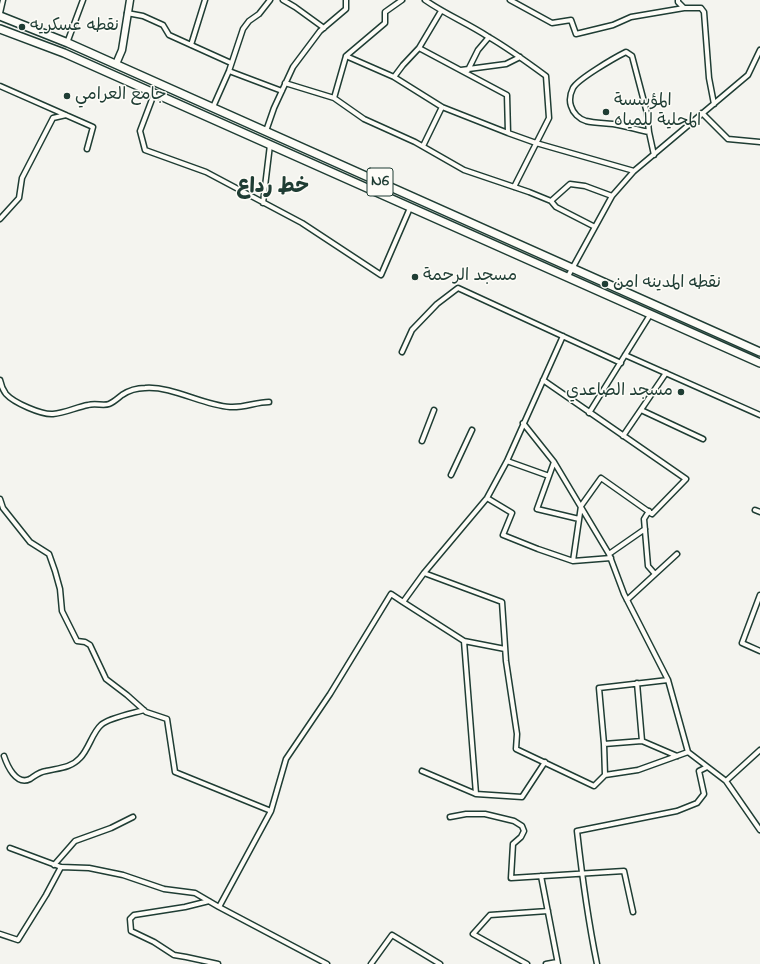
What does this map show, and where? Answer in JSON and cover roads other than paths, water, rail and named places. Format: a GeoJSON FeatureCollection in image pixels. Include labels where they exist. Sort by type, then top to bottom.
{"type":"FeatureCollection","features":[{"type":"Feature","properties":{"kind":"main road","name":"N6"},"geometry":{"type":"LineString","coordinates":[[0,14],[213,107],[760,352]]}},
{"type":"Feature","properties":{"kind":"main road","name":"N6"},"geometry":{"type":"LineString","coordinates":[[0,29],[64,53],[760,363]]}},
{"type":"Feature","properties":{"kind":"main road"},"geometry":{"type":"LineString","coordinates":[[64,53],[68,43]]}},
{"type":"Feature","properties":{"kind":"main road"},"geometry":{"type":"LineString","coordinates":[[367,188],[374,180]]}},
{"type":"Feature","properties":{"kind":"main road"},"geometry":{"type":"LineString","coordinates":[[425,214],[431,205]]}},
{"type":"Feature","properties":{"kind":"main road"},"geometry":{"type":"LineString","coordinates":[[619,301],[624,291]]}},
{"type":"Feature","properties":{"kind":"street"},"geometry":{"type":"LineString","coordinates":[[0,14],[3,0]]}},
{"type":"Feature","properties":{"kind":"street"},"geometry":{"type":"LineString","coordinates":[[68,43],[83,0]]}},
{"type":"Feature","properties":{"kind":"street"},"geometry":{"type":"LineString","coordinates":[[116,64],[122,50],[130,0]]}},
{"type":"Feature","properties":{"kind":"street"},"geometry":{"type":"LineString","coordinates":[[191,45],[205,0]]}},
{"type":"Feature","properties":{"kind":"street"},"geometry":{"type":"LineString","coordinates":[[213,107],[229,71],[242,29],[249,21],[259,14],[270,0]]}},
{"type":"Feature","properties":{"kind":"street"},"geometry":{"type":"LineString","coordinates":[[282,0],[295,7],[324,28]]}},
{"type":"Feature","properties":{"kind":"street"},"geometry":{"type":"LineString","coordinates":[[266,131],[293,67],[320,31],[346,8],[346,0]]}},
{"type":"Feature","properties":{"kind":"street"},"geometry":{"type":"LineString","coordinates":[[334,98],[346,56],[385,23],[385,12],[402,0]]}},
{"type":"Feature","properties":{"kind":"street"},"geometry":{"type":"LineString","coordinates":[[425,0],[440,11],[457,18],[489,36],[546,76],[549,118],[514,187]]}},
{"type":"Feature","properties":{"kind":"street"},"geometry":{"type":"LineString","coordinates":[[510,0],[552,23],[571,20],[576,34],[613,25],[631,17],[684,8],[701,8],[704,12],[709,78],[714,104]]}},
{"type":"Feature","properties":{"kind":"street"},"geometry":{"type":"LineString","coordinates":[[678,0],[684,8]]}},
{"type":"Feature","properties":{"kind":"street"},"geometry":{"type":"LineString","coordinates":[[394,77],[419,48],[440,11]]}},
{"type":"Feature","properties":{"kind":"street"},"geometry":{"type":"LineString","coordinates":[[127,13],[144,16],[163,25],[169,35],[231,63]]}},
{"type":"Feature","properties":{"kind":"street"},"geometry":{"type":"LineString","coordinates":[[468,72],[478,50],[489,36]]}},
{"type":"Feature","properties":{"kind":"street"},"geometry":{"type":"LineString","coordinates":[[419,48],[461,70],[468,72],[507,95],[508,134]]}},
{"type":"Feature","properties":{"kind":"street"},"geometry":{"type":"LineString","coordinates":[[567,278],[612,196],[634,171],[748,75],[760,50]]}},
{"type":"Feature","properties":{"kind":"street"},"geometry":{"type":"LineString","coordinates":[[650,132],[586,121],[580,118],[575,113],[570,102],[573,87],[615,57],[626,52],[632,56],[647,113],[654,155]]}},
{"type":"Feature","properties":{"kind":"street"},"geometry":{"type":"LineString","coordinates":[[346,56],[394,77],[442,107],[508,134],[634,171]]}},
{"type":"Feature","properties":{"kind":"street"},"geometry":{"type":"LineString","coordinates":[[468,72],[506,64],[520,57]]}},
{"type":"Feature","properties":{"kind":"street"},"geometry":{"type":"LineString","coordinates":[[229,71],[282,91]]}},
{"type":"Feature","properties":{"kind":"street"},"geometry":{"type":"LineString","coordinates":[[286,83],[334,98],[364,119],[423,146],[464,170],[551,201],[556,207],[595,227]]}},
{"type":"Feature","properties":{"kind":"street"},"geometry":{"type":"LineString","coordinates":[[0,86],[93,127],[87,149]]}},
{"type":"Feature","properties":{"kind":"street"},"geometry":{"type":"LineString","coordinates":[[154,94],[140,131],[144,150],[206,172],[302,223],[381,275],[410,208]]}},
{"type":"Feature","properties":{"kind":"street"},"geometry":{"type":"LineString","coordinates":[[423,146],[442,107]]}},
{"type":"Feature","properties":{"kind":"street"},"geometry":{"type":"LineString","coordinates":[[702,113],[728,139],[760,143]]}},
{"type":"Feature","properties":{"kind":"street"},"geometry":{"type":"LineString","coordinates":[[0,219],[19,198],[22,178],[53,118],[66,115]]}},
{"type":"Feature","properties":{"kind":"street"},"geometry":{"type":"LineString","coordinates":[[263,203],[270,145]]}},
{"type":"Feature","properties":{"kind":"street"},"geometry":{"type":"LineString","coordinates":[[551,201],[570,184],[585,186],[612,196]]}},
{"type":"Feature","properties":{"kind":"street"},"geometry":{"type":"LineString","coordinates":[[402,352],[412,330],[436,304],[458,288],[621,363]]}},
{"type":"Feature","properties":{"kind":"street"},"geometry":{"type":"LineString","coordinates":[[589,413],[650,315]]}},
{"type":"Feature","properties":{"kind":"street"},"geometry":{"type":"LineString","coordinates":[[403,602],[424,574],[487,498],[507,461],[563,336]]}},
{"type":"Feature","properties":{"kind":"street"},"geometry":{"type":"LineString","coordinates":[[626,355],[760,415]]}},
{"type":"Feature","properties":{"kind":"street"},"geometry":{"type":"LineString","coordinates":[[623,436],[666,373]]}},
{"type":"Feature","properties":{"kind":"street"},"geometry":{"type":"LineString","coordinates":[[0,380],[6,395],[30,408],[52,414],[88,405],[109,404],[122,395],[133,390],[144,388],[170,391],[194,399],[230,407],[269,402]]}},
{"type":"Feature","properties":{"kind":"street"},"geometry":{"type":"LineString","coordinates":[[542,380],[686,479],[652,514],[601,478],[581,506],[574,561]]}},
{"type":"Feature","properties":{"kind":"street"},"geometry":{"type":"LineString","coordinates":[[422,441],[434,410]]}},
{"type":"Feature","properties":{"kind":"street"},"geometry":{"type":"LineString","coordinates":[[641,410],[703,439]]}},
{"type":"Feature","properties":{"kind":"street"},"geometry":{"type":"LineString","coordinates":[[523,423],[554,462],[610,556],[627,600],[668,680],[688,752],[726,781],[760,830]]}},
{"type":"Feature","properties":{"kind":"street"},"geometry":{"type":"LineString","coordinates":[[452,475],[472,430]]}},
{"type":"Feature","properties":{"kind":"street"},"geometry":{"type":"LineString","coordinates":[[507,461],[549,476]]}},
{"type":"Feature","properties":{"kind":"street"},"geometry":{"type":"LineString","coordinates":[[554,462],[537,508],[579,519]]}},
{"type":"Feature","properties":{"kind":"street"},"geometry":{"type":"LineString","coordinates":[[487,498],[512,513],[503,535],[574,561],[610,556],[645,529]]}},
{"type":"Feature","properties":{"kind":"street"},"geometry":{"type":"LineString","coordinates":[[0,499],[3,508],[30,542],[49,554],[56,571],[62,611],[77,641],[84,642],[90,646],[106,679],[146,712],[167,720],[175,772],[271,811]]}},
{"type":"Feature","properties":{"kind":"street"},"geometry":{"type":"LineString","coordinates":[[755,510],[760,512]]}},
{"type":"Feature","properties":{"kind":"street"},"geometry":{"type":"LineString","coordinates":[[649,511],[644,519],[648,566],[655,574]]}},
{"type":"Feature","properties":{"kind":"street"},"geometry":{"type":"LineString","coordinates":[[627,600],[677,554]]}},
{"type":"Feature","properties":{"kind":"street"},"geometry":{"type":"LineString","coordinates":[[424,574],[502,602],[505,649],[517,734],[516,749],[594,786],[605,775],[638,770],[688,752]]}},
{"type":"Feature","properties":{"kind":"street"},"geometry":{"type":"LineString","coordinates":[[219,907],[271,811],[286,759],[330,694],[391,594],[464,640],[505,649]]}},
{"type":"Feature","properties":{"kind":"street"},"geometry":{"type":"LineString","coordinates":[[760,595],[742,644],[760,651]]}},
{"type":"Feature","properties":{"kind":"street"},"geometry":{"type":"LineString","coordinates":[[464,640],[476,794]]}},
{"type":"Feature","properties":{"kind":"street"},"geometry":{"type":"LineString","coordinates":[[605,775],[599,688],[668,680]]}},
{"type":"Feature","properties":{"kind":"street"},"geometry":{"type":"LineString","coordinates":[[637,683],[642,741]]}},
{"type":"Feature","properties":{"kind":"street"},"geometry":{"type":"LineString","coordinates":[[4,756],[9,770],[15,776],[26,780],[30,779],[40,772],[72,765],[86,751],[100,725],[110,720],[144,710]]}},
{"type":"Feature","properties":{"kind":"street"},"geometry":{"type":"LineString","coordinates":[[604,744],[642,741],[677,756]]}},
{"type":"Feature","properties":{"kind":"street"},"geometry":{"type":"LineString","coordinates":[[726,781],[760,750]]}},
{"type":"Feature","properties":{"kind":"street"},"geometry":{"type":"LineString","coordinates":[[422,771],[476,794],[522,797],[545,762]]}},
{"type":"Feature","properties":{"kind":"street"},"geometry":{"type":"LineString","coordinates":[[597,964],[582,874],[577,831],[677,811],[698,803],[704,794],[699,771],[707,767]]}},
{"type":"Feature","properties":{"kind":"street"},"geometry":{"type":"LineString","coordinates":[[450,817],[477,813],[485,814],[514,822],[522,826],[524,831],[521,837],[513,844],[511,878],[624,871],[633,912]]}},
{"type":"Feature","properties":{"kind":"street"},"geometry":{"type":"LineString","coordinates":[[54,865],[75,841],[111,828],[133,817]]}},
{"type":"Feature","properties":{"kind":"street"},"geometry":{"type":"LineString","coordinates":[[10,848],[61,868],[89,868],[123,875],[164,889],[195,892],[219,907],[327,964]]}},
{"type":"Feature","properties":{"kind":"street"},"geometry":{"type":"LineString","coordinates":[[0,934],[18,940],[61,868]]}},
{"type":"Feature","properties":{"kind":"street"},"geometry":{"type":"LineString","coordinates":[[541,876],[558,963],[546,964]]}},
{"type":"Feature","properties":{"kind":"street"},"geometry":{"type":"LineString","coordinates":[[209,901],[185,907],[134,915],[130,919],[130,925],[131,931],[154,942],[174,955],[218,964]]}},
{"type":"Feature","properties":{"kind":"street"},"geometry":{"type":"LineString","coordinates":[[527,964],[473,934],[490,915],[548,911]]}},
{"type":"Feature","properties":{"kind":"street"},"geometry":{"type":"LineString","coordinates":[[372,964],[392,935],[440,964]]}},
{"type":"Feature","properties":{"kind":"place","name":"نقطه عسكريه"},"geometry":{"type":"Point","coordinates":[22,27]}},
{"type":"Feature","properties":{"kind":"place","name":"جامع العرامي"},"geometry":{"type":"Point","coordinates":[67,96]}},
{"type":"Feature","properties":{"kind":"place","name":"المؤسسة المحلية للمياه"},"geometry":{"type":"Point","coordinates":[606,112]}},
{"type":"Feature","properties":{"kind":"place","name":"مسجد الرحمة"},"geometry":{"type":"Point","coordinates":[415,277]}},
{"type":"Feature","properties":{"kind":"place","name":"نقطه المدينه امن"},"geometry":{"type":"Point","coordinates":[605,284]}},
{"type":"Feature","properties":{"kind":"place","name":"مسجد الصاعدي"},"geometry":{"type":"Point","coordinates":[681,392]}},
{"type":"Feature","properties":{"kind":"district","name":"خط رداع"},"geometry":{"type":"Point","coordinates":[273,189]}}]}
